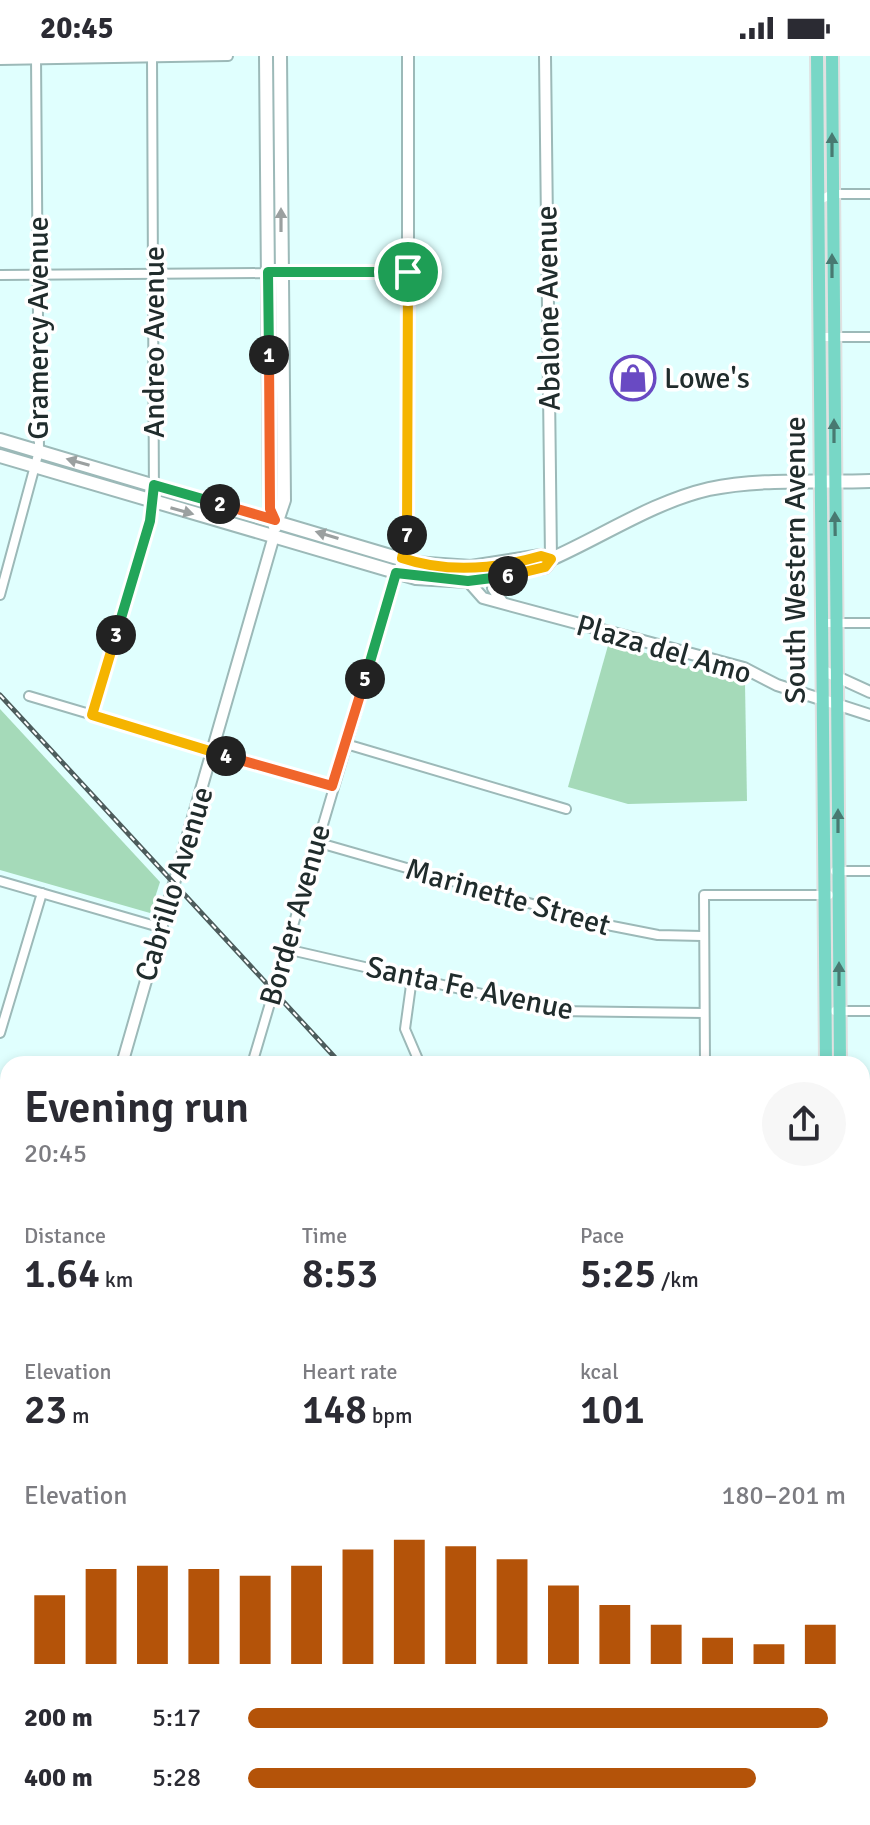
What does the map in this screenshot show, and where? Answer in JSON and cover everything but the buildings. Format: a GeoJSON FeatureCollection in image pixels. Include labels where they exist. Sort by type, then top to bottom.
{"type":"FeatureCollection","features":[{"type":"Feature","properties":{"kind":"main road","name":"Cabrillo Avenue"},"geometry":{"type":"LineString","coordinates":[[266,56],[270,509],[275,520]]}},
{"type":"Feature","properties":{"kind":"main road","name":"Cabrillo Avenue"},"geometry":{"type":"LineString","coordinates":[[274,536],[275,520],[284,500],[280,56]]}},
{"type":"Feature","properties":{"kind":"main road","name":"South Western Avenue"},"geometry":{"type":"LineString","coordinates":[[817,56],[818,201],[835,482],[838,705],[832,871],[825,895],[839,1056]]}},
{"type":"Feature","properties":{"kind":"main road","name":"South Western Avenue"},"geometry":{"type":"LineString","coordinates":[[827,1056],[833,1011],[839,895],[832,871],[822,701],[821,623],[820,482],[832,194],[832,56]]}},
{"type":"Feature","properties":{"kind":"main road"},"geometry":{"type":"LineString","coordinates":[[0,440],[431,566],[471,567],[541,556],[551,559]]}},
{"type":"Feature","properties":{"kind":"main road","name":"Plaza del Amo"},"geometry":{"type":"LineString","coordinates":[[0,456],[396,573],[468,581],[545,567],[551,559],[659,506],[706,490],[751,483],[870,481]]}},
{"type":"Feature","properties":{"kind":"street"},"geometry":{"type":"LineString","coordinates":[[0,60],[228,56]]}},
{"type":"Feature","properties":{"kind":"street","name":"Border Avenue"},"geometry":{"type":"LineString","coordinates":[[254,1056],[402,558],[408,526],[408,56]]}},
{"type":"Feature","properties":{"kind":"street","name":"Abalone Avenue"},"geometry":{"type":"LineString","coordinates":[[545,56],[551,559]]}},
{"type":"Feature","properties":{"kind":"street","name":"Andreo Avenue"},"geometry":{"type":"LineString","coordinates":[[92,715],[154,503],[152,57]]}},
{"type":"Feature","properties":{"kind":"street","name":"Gramercy Avenue"},"geometry":{"type":"LineString","coordinates":[[0,595],[39,451],[36,58]]}},
{"type":"Feature","properties":{"kind":"street"},"geometry":{"type":"LineString","coordinates":[[818,201],[832,194],[870,194]]}},
{"type":"Feature","properties":{"kind":"street"},"geometry":{"type":"LineString","coordinates":[[0,275],[408,272]]}},
{"type":"Feature","properties":{"kind":"street"},"geometry":{"type":"LineString","coordinates":[[826,337],[870,337]]}},
{"type":"Feature","properties":{"kind":"street","name":"Cabrillo Avenue"},"geometry":{"type":"LineString","coordinates":[[124,1056],[274,536]]}},
{"type":"Feature","properties":{"kind":"street"},"geometry":{"type":"LineString","coordinates":[[496,578],[495,595],[502,602]]}},
{"type":"Feature","properties":{"kind":"street","name":"Plaza del Amo"},"geometry":{"type":"LineString","coordinates":[[468,581],[483,598],[744,668],[822,701],[870,715]]}},
{"type":"Feature","properties":{"kind":"street"},"geometry":{"type":"LineString","coordinates":[[821,623],[870,623]]}},
{"type":"Feature","properties":{"kind":"street"},"geometry":{"type":"LineString","coordinates":[[822,670],[870,692]]}},
{"type":"Feature","properties":{"kind":"street"},"geometry":{"type":"LineString","coordinates":[[29,696],[332,786]]}},
{"type":"Feature","properties":{"kind":"street"},"geometry":{"type":"LineString","coordinates":[[346,744],[566,809]]}},
{"type":"Feature","properties":{"kind":"street","name":"Marinette Street"},"geometry":{"type":"LineString","coordinates":[[316,842],[617,928],[658,935],[702,936]]}},
{"type":"Feature","properties":{"kind":"street"},"geometry":{"type":"LineString","coordinates":[[832,871],[870,871]]}},
{"type":"Feature","properties":{"kind":"street"},"geometry":{"type":"LineString","coordinates":[[0,881],[159,927]]}},
{"type":"Feature","properties":{"kind":"street"},"geometry":{"type":"LineString","coordinates":[[0,1033],[42,893]]}},
{"type":"Feature","properties":{"kind":"street"},"geometry":{"type":"LineString","coordinates":[[705,1056],[702,898],[711,894],[839,895]]}},
{"type":"Feature","properties":{"kind":"street","name":"Santa Fe Avenue"},"geometry":{"type":"LineString","coordinates":[[286,949],[556,1011],[704,1013]]}},
{"type":"Feature","properties":{"kind":"street"},"geometry":{"type":"LineString","coordinates":[[412,978],[405,1029],[417,1056]]}},
{"type":"Feature","properties":{"kind":"street"},"geometry":{"type":"LineString","coordinates":[[833,1011],[870,1011]]}},
{"type":"Feature","properties":{"kind":"green space"},"geometry":{"type":"Polygon","coordinates":[[[50,460],[145,489],[146,491],[46,465],[50,460]]]}},
{"type":"Feature","properties":{"kind":"green space"},"geometry":{"type":"Polygon","coordinates":[[[164,495],[259,523],[260,526],[164,499],[164,495]]]}},
{"type":"Feature","properties":{"kind":"green space"},"geometry":{"type":"Polygon","coordinates":[[[609,642],[745,683],[747,801],[628,804],[568,787],[609,642]]]}},
{"type":"Feature","properties":{"kind":"green space"},"geometry":{"type":"Polygon","coordinates":[[[0,709],[160,882],[150,913],[0,870],[0,709]]]}},
{"type":"Feature","properties":{"kind":"railway"},"geometry":{"type":"LineString","coordinates":[[0,695],[334,1056]]}},
{"type":"Feature","properties":{"kind":"place","name":"Lowe's"},"geometry":{"type":"Point","coordinates":[633,378]}},
{"type":"Feature","properties":{"kind":"route"},"geometry":{"type":"LineString","coordinates":[[268,272],[408,272],[408,526],[402,558],[414,563],[445,567],[498,565],[541,556],[551,559],[545,567],[509,576],[468,581],[416,578],[396,573],[332,786],[92,715],[150,521],[154,485],[275,520],[270,509],[268,272]]}}]}
